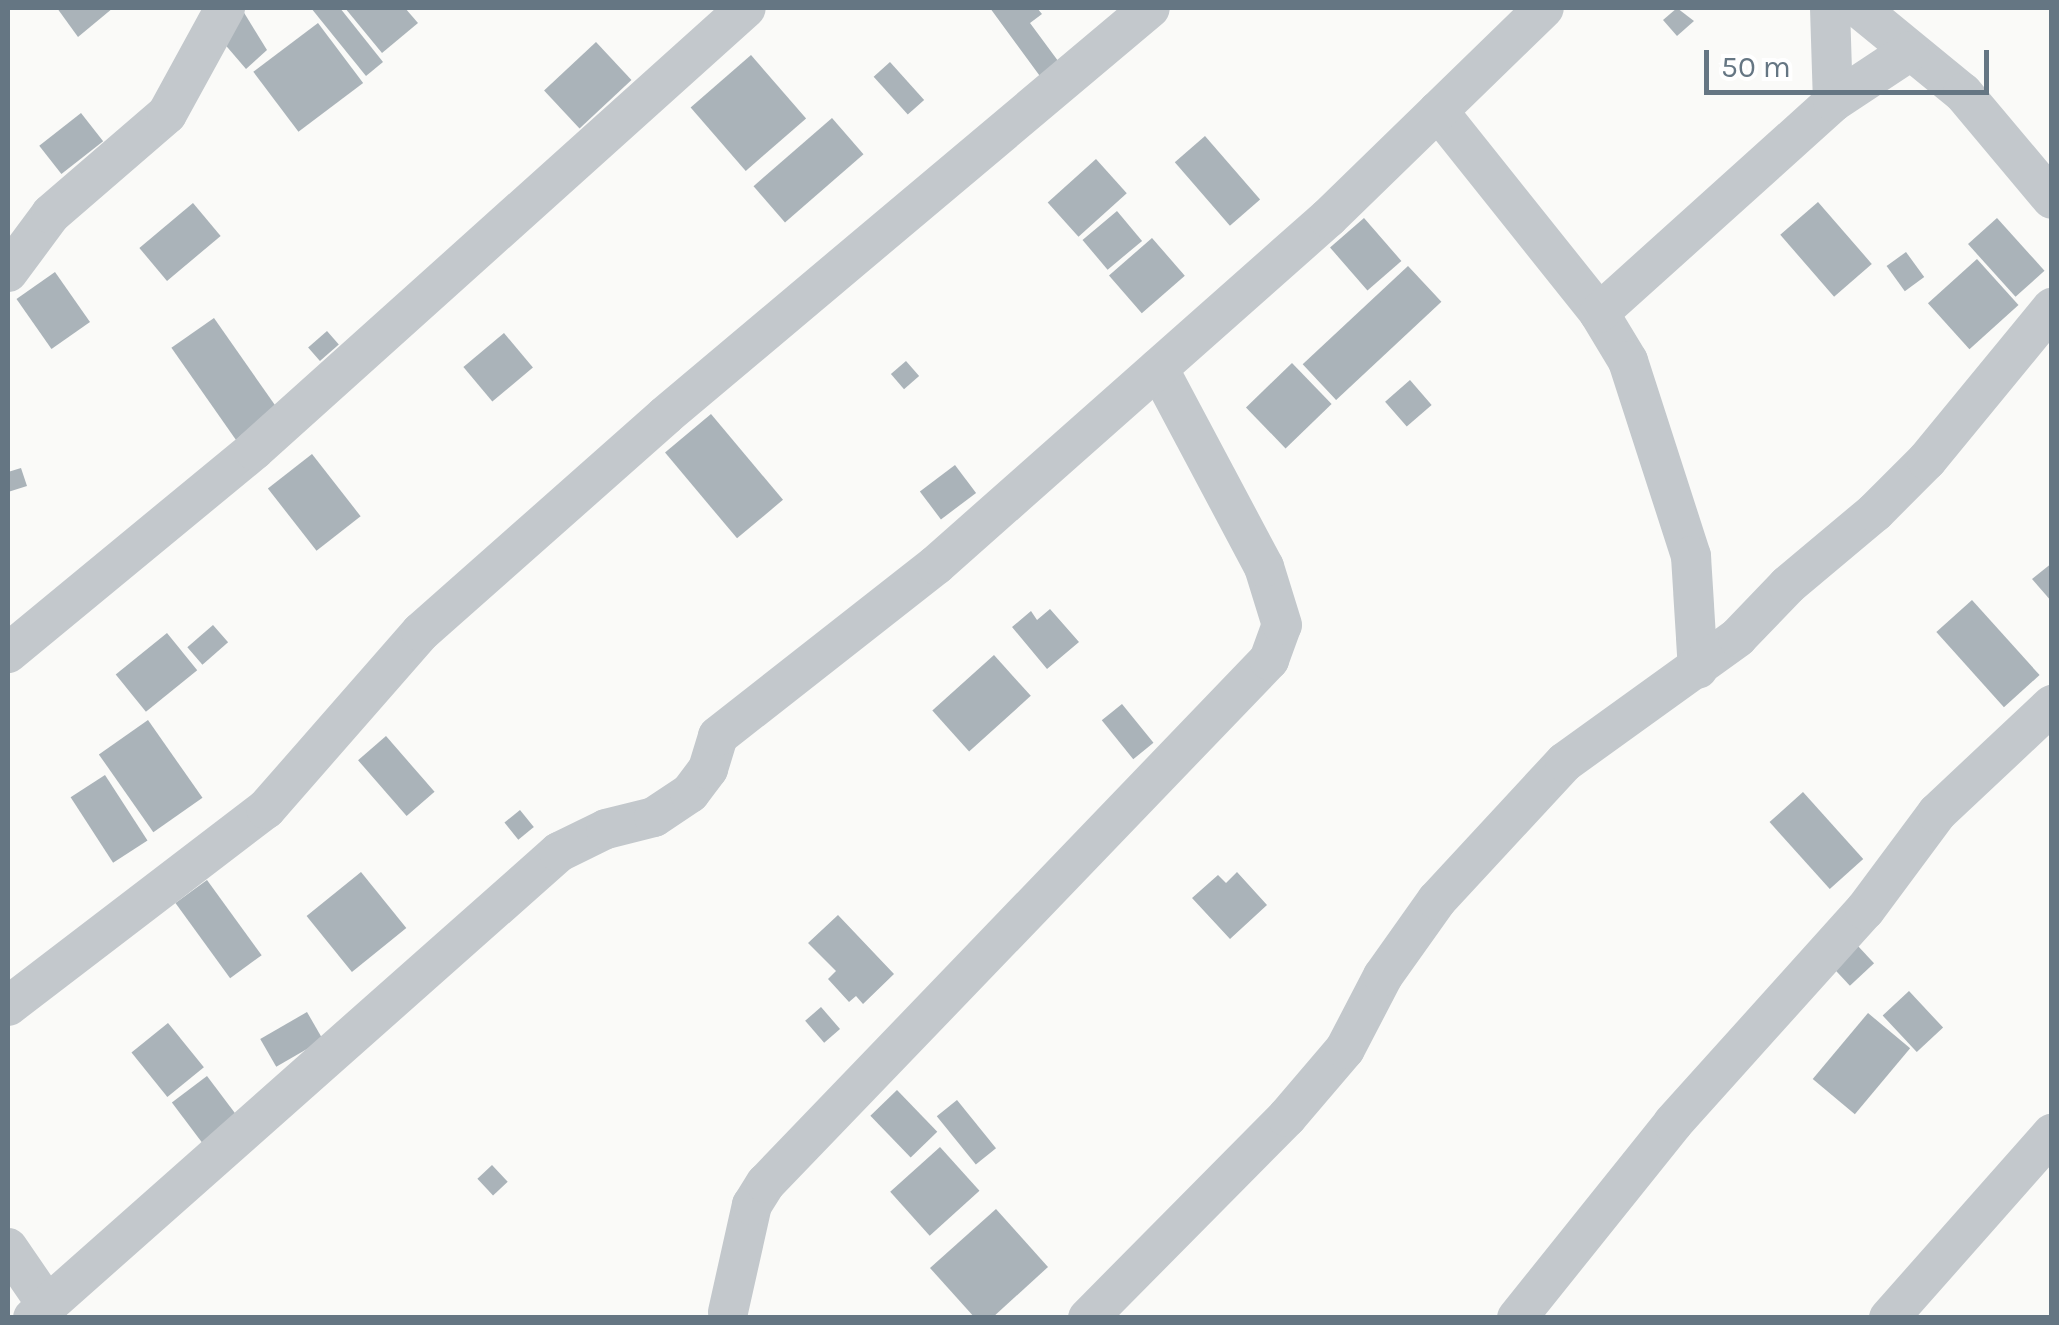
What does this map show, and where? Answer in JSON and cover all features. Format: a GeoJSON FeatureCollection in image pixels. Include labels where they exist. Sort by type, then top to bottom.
{"type":"FeatureCollection","features":[{"type":"Feature","properties":{"kind":"street"},"geometry":{"type":"LineString","coordinates":[[8,272],[51,214],[167,114],[225,8]]}},
{"type":"Feature","properties":{"kind":"street"},"geometry":{"type":"LineString","coordinates":[[8,652],[254,450],[746,8]]}},
{"type":"Feature","properties":{"kind":"street"},"geometry":{"type":"LineString","coordinates":[[8,1006],[266,809],[421,632],[666,415],[1150,8]]}},
{"type":"Feature","properties":{"kind":"street"},"geometry":{"type":"LineString","coordinates":[[8,1248],[42,1313],[559,852],[606,829],[654,817],[690,794],[708,769],[718,736],[936,566],[1158,368],[1438,111],[1544,8]]}},
{"type":"Feature","properties":{"kind":"street"},"geometry":{"type":"LineString","coordinates":[[1830,8],[1834,102]]}},
{"type":"Feature","properties":{"kind":"street"},"geometry":{"type":"LineString","coordinates":[[1859,8],[1962,92],[2052,199]]}},
{"type":"Feature","properties":{"kind":"street"},"geometry":{"type":"LineString","coordinates":[[1599,312],[1834,102],[1910,52]]}},
{"type":"Feature","properties":{"kind":"street"},"geometry":{"type":"LineString","coordinates":[[1438,111],[1599,312],[1651,419],[1691,556],[1698,669]]}},
{"type":"Feature","properties":{"kind":"street"},"geometry":{"type":"LineString","coordinates":[[1088,1318],[1287,1117],[1345,1049],[1384,976],[1437,900],[1565,762],[1698,669],[1927,460],[2052,308]]}},
{"type":"Feature","properties":{"kind":"street"},"geometry":{"type":"LineString","coordinates":[[728,1312],[752,1205],[766,1183],[1269,660],[1282,626],[1264,567],[1158,368]]}},
{"type":"Feature","properties":{"kind":"street"},"geometry":{"type":"LineString","coordinates":[[1517,1318],[1674,1123],[1865,910],[1936,813],[2052,705]]}},
{"type":"Feature","properties":{"kind":"street"},"geometry":{"type":"LineString","coordinates":[[1889,1318],[2052,1134]]}},
{"type":"Feature","properties":{"kind":"building"},"geometry":{"type":"Polygon","coordinates":[[[57,8],[113,8],[78,37],[57,8]]]}},
{"type":"Feature","properties":{"kind":"building"},"geometry":{"type":"Polygon","coordinates":[[[311,8],[340,8],[383,62],[366,76],[311,8]]]}},
{"type":"Feature","properties":{"kind":"building"},"geometry":{"type":"Polygon","coordinates":[[[345,8],[405,8],[418,23],[382,53],[345,8]]]}},
{"type":"Feature","properties":{"kind":"building"},"geometry":{"type":"Polygon","coordinates":[[[990,8],[1037,8],[1042,14],[1030,23],[1064,69],[1045,83],[990,8]]]}},
{"type":"Feature","properties":{"kind":"building"},"geometry":{"type":"Polygon","coordinates":[[[1677,8],[1694,21],[1677,36],[1663,20],[1677,8]]]}},
{"type":"Feature","properties":{"kind":"building"},"geometry":{"type":"Polygon","coordinates":[[[243,11],[267,50],[246,69],[216,34],[243,11]]]}},
{"type":"Feature","properties":{"kind":"building"},"geometry":{"type":"Polygon","coordinates":[[[318,23],[363,83],[298,132],[253,72],[318,23]]]}},
{"type":"Feature","properties":{"kind":"building"},"geometry":{"type":"Polygon","coordinates":[[[596,42],[631,80],[580,128],[544,90],[596,42]]]}},
{"type":"Feature","properties":{"kind":"building"},"geometry":{"type":"Polygon","coordinates":[[[751,55],[806,118],[746,171],[691,107],[751,55]]]}},
{"type":"Feature","properties":{"kind":"building"},"geometry":{"type":"Polygon","coordinates":[[[890,62],[924,100],[908,115],[874,77],[890,62]]]}},
{"type":"Feature","properties":{"kind":"building"},"geometry":{"type":"Polygon","coordinates":[[[81,113],[103,141],[61,174],[39,146],[81,113]]]}},
{"type":"Feature","properties":{"kind":"building"},"geometry":{"type":"Polygon","coordinates":[[[832,118],[863,154],[785,222],[754,186],[832,118]]]}},
{"type":"Feature","properties":{"kind":"building"},"geometry":{"type":"Polygon","coordinates":[[[1205,136],[1260,199],[1230,226],[1175,162],[1205,136]]]}},
{"type":"Feature","properties":{"kind":"building"},"geometry":{"type":"Polygon","coordinates":[[[1096,159],[1127,193],[1078,237],[1048,202],[1096,159]]]}},
{"type":"Feature","properties":{"kind":"building"},"geometry":{"type":"Polygon","coordinates":[[[1818,202],[1872,264],[1834,297],[1780,235],[1818,202]]]}},
{"type":"Feature","properties":{"kind":"building"},"geometry":{"type":"Polygon","coordinates":[[[193,203],[221,236],[167,281],[139,248],[193,203]]]}},
{"type":"Feature","properties":{"kind":"building"},"geometry":{"type":"Polygon","coordinates":[[[1117,211],[1142,241],[1108,270],[1083,240],[1117,211]]]}},
{"type":"Feature","properties":{"kind":"building"},"geometry":{"type":"Polygon","coordinates":[[[1364,218],[1401,261],[1367,291],[1330,248],[1364,218]]]}},
{"type":"Feature","properties":{"kind":"building"},"geometry":{"type":"Polygon","coordinates":[[[1997,218],[2045,271],[2016,297],[1968,244],[1997,218]]]}},
{"type":"Feature","properties":{"kind":"building"},"geometry":{"type":"Polygon","coordinates":[[[1152,238],[1185,276],[1142,313],[1109,275],[1152,238]]]}},
{"type":"Feature","properties":{"kind":"building"},"geometry":{"type":"Polygon","coordinates":[[[1906,252],[1924,277],[1905,291],[1887,266],[1906,252]]]}},
{"type":"Feature","properties":{"kind":"building"},"geometry":{"type":"Polygon","coordinates":[[[1977,259],[2018,305],[1969,349],[1928,303],[1977,259]]]}},
{"type":"Feature","properties":{"kind":"building"},"geometry":{"type":"Polygon","coordinates":[[[1408,266],[1441,302],[1336,400],[1303,364],[1408,266]]]}},
{"type":"Feature","properties":{"kind":"building"},"geometry":{"type":"Polygon","coordinates":[[[55,272],[90,322],[51,349],[16,299],[55,272]]]}},
{"type":"Feature","properties":{"kind":"building"},"geometry":{"type":"Polygon","coordinates":[[[214,318],[281,413],[238,443],[171,348],[214,318]]]}},
{"type":"Feature","properties":{"kind":"building"},"geometry":{"type":"Polygon","coordinates":[[[327,331],[339,345],[320,361],[308,347],[327,331]]]}},
{"type":"Feature","properties":{"kind":"building"},"geometry":{"type":"Polygon","coordinates":[[[504,333],[533,367],[492,402],[463,367],[504,333]]]}},
{"type":"Feature","properties":{"kind":"building"},"geometry":{"type":"Polygon","coordinates":[[[906,361],[919,376],[904,389],[891,374],[906,361]]]}},
{"type":"Feature","properties":{"kind":"building"},"geometry":{"type":"Polygon","coordinates":[[[1292,363],[1332,404],[1286,448],[1246,407],[1292,363]]]}},
{"type":"Feature","properties":{"kind":"building"},"geometry":{"type":"Polygon","coordinates":[[[1410,380],[1432,405],[1407,427],[1385,402],[1410,380]]]}},
{"type":"Feature","properties":{"kind":"building"},"geometry":{"type":"Polygon","coordinates":[[[711,414],[783,500],[737,538],[665,453],[711,414]]]}},
{"type":"Feature","properties":{"kind":"building"},"geometry":{"type":"Polygon","coordinates":[[[312,454],[361,516],[317,551],[268,488],[312,454]]]}},
{"type":"Feature","properties":{"kind":"building"},"geometry":{"type":"Polygon","coordinates":[[[955,465],[976,493],[941,519],[920,491],[955,465]]]}},
{"type":"Feature","properties":{"kind":"building"},"geometry":{"type":"Polygon","coordinates":[[[21,468],[27,486],[8,492],[8,472],[21,468]]]}},
{"type":"Feature","properties":{"kind":"building"},"geometry":{"type":"Polygon","coordinates":[[[2052,563],[2052,602],[2032,579],[2052,563]]]}},
{"type":"Feature","properties":{"kind":"building"},"geometry":{"type":"Polygon","coordinates":[[[1972,600],[2040,675],[2004,707],[1936,632],[1972,600]]]}},
{"type":"Feature","properties":{"kind":"building"},"geometry":{"type":"Polygon","coordinates":[[[1050,609],[1079,642],[1047,669],[1012,627],[1031,611],[1037,620],[1050,609]]]}},
{"type":"Feature","properties":{"kind":"building"},"geometry":{"type":"Polygon","coordinates":[[[213,625],[228,642],[202,665],[187,647],[213,625]]]}},
{"type":"Feature","properties":{"kind":"building"},"geometry":{"type":"Polygon","coordinates":[[[167,633],[197,670],[146,712],[116,675],[167,633]]]}},
{"type":"Feature","properties":{"kind":"building"},"geometry":{"type":"Polygon","coordinates":[[[994,655],[1031,696],[969,751],[932,711],[994,655]]]}},
{"type":"Feature","properties":{"kind":"building"},"geometry":{"type":"Polygon","coordinates":[[[1122,704],[1153,743],[1133,759],[1102,720],[1122,704]]]}},
{"type":"Feature","properties":{"kind":"building"},"geometry":{"type":"Polygon","coordinates":[[[148,720],[202,798],[153,832],[99,754],[148,720]]]}},
{"type":"Feature","properties":{"kind":"building"},"geometry":{"type":"Polygon","coordinates":[[[386,736],[435,792],[407,816],[358,760],[386,736]]]}},
{"type":"Feature","properties":{"kind":"building"},"geometry":{"type":"Polygon","coordinates":[[[105,775],[147,840],[113,863],[71,797],[105,775]]]}},
{"type":"Feature","properties":{"kind":"building"},"geometry":{"type":"Polygon","coordinates":[[[1803,792],[1863,859],[1830,889],[1770,822],[1803,792]]]}},
{"type":"Feature","properties":{"kind":"building"},"geometry":{"type":"Polygon","coordinates":[[[520,810],[534,827],[518,840],[504,823],[520,810]]]}},
{"type":"Feature","properties":{"kind":"building"},"geometry":{"type":"Polygon","coordinates":[[[361,872],[406,928],[352,972],[307,916],[361,872]]]}},
{"type":"Feature","properties":{"kind":"building"},"geometry":{"type":"Polygon","coordinates":[[[1237,872],[1267,905],[1230,939],[1192,898],[1218,875],[1226,883],[1237,872]]]}},
{"type":"Feature","properties":{"kind":"building"},"geometry":{"type":"Polygon","coordinates":[[[207,880],[262,955],[230,978],[175,903],[207,880]]]}},
{"type":"Feature","properties":{"kind":"building"},"geometry":{"type":"Polygon","coordinates":[[[838,915],[894,974],[863,1004],[856,996],[849,1002],[828,979],[836,971],[808,943],[838,915]]]}},
{"type":"Feature","properties":{"kind":"building"},"geometry":{"type":"Polygon","coordinates":[[[1857,945],[1874,963],[1850,986],[1833,968],[1857,945]]]}},
{"type":"Feature","properties":{"kind":"building"},"geometry":{"type":"Polygon","coordinates":[[[1909,991],[1943,1028],[1917,1052],[1883,1016],[1909,991]]]}},
{"type":"Feature","properties":{"kind":"building"},"geometry":{"type":"Polygon","coordinates":[[[821,1007],[840,1029],[824,1043],[805,1021],[821,1007]]]}},
{"type":"Feature","properties":{"kind":"building"},"geometry":{"type":"Polygon","coordinates":[[[307,1012],[323,1040],[276,1067],[260,1039],[307,1012]]]}},
{"type":"Feature","properties":{"kind":"building"},"geometry":{"type":"Polygon","coordinates":[[[1868,1013],[1910,1048],[1855,1114],[1813,1079],[1868,1013]]]}},
{"type":"Feature","properties":{"kind":"building"},"geometry":{"type":"Polygon","coordinates":[[[168,1023],[204,1067],[167,1097],[131,1053],[168,1023]]]}},
{"type":"Feature","properties":{"kind":"building"},"geometry":{"type":"Polygon","coordinates":[[[207,1076],[238,1117],[203,1143],[172,1102],[207,1076]]]}},
{"type":"Feature","properties":{"kind":"building"},"geometry":{"type":"Polygon","coordinates":[[[897,1090],[937,1132],[911,1157],[870,1116],[897,1090]]]}},
{"type":"Feature","properties":{"kind":"building"},"geometry":{"type":"Polygon","coordinates":[[[957,1100],[996,1148],[976,1165],[937,1116],[957,1100]]]}},
{"type":"Feature","properties":{"kind":"building"},"geometry":{"type":"Polygon","coordinates":[[[940,1147],[979,1191],[930,1236],[890,1192],[940,1147]]]}},
{"type":"Feature","properties":{"kind":"building"},"geometry":{"type":"Polygon","coordinates":[[[492,1165],[508,1182],[493,1195],[477,1179],[492,1165]]]}},
{"type":"Feature","properties":{"kind":"building"},"geometry":{"type":"Polygon","coordinates":[[[996,1209],[1048,1267],[992,1318],[975,1318],[930,1268],[996,1209]]]}}]}
